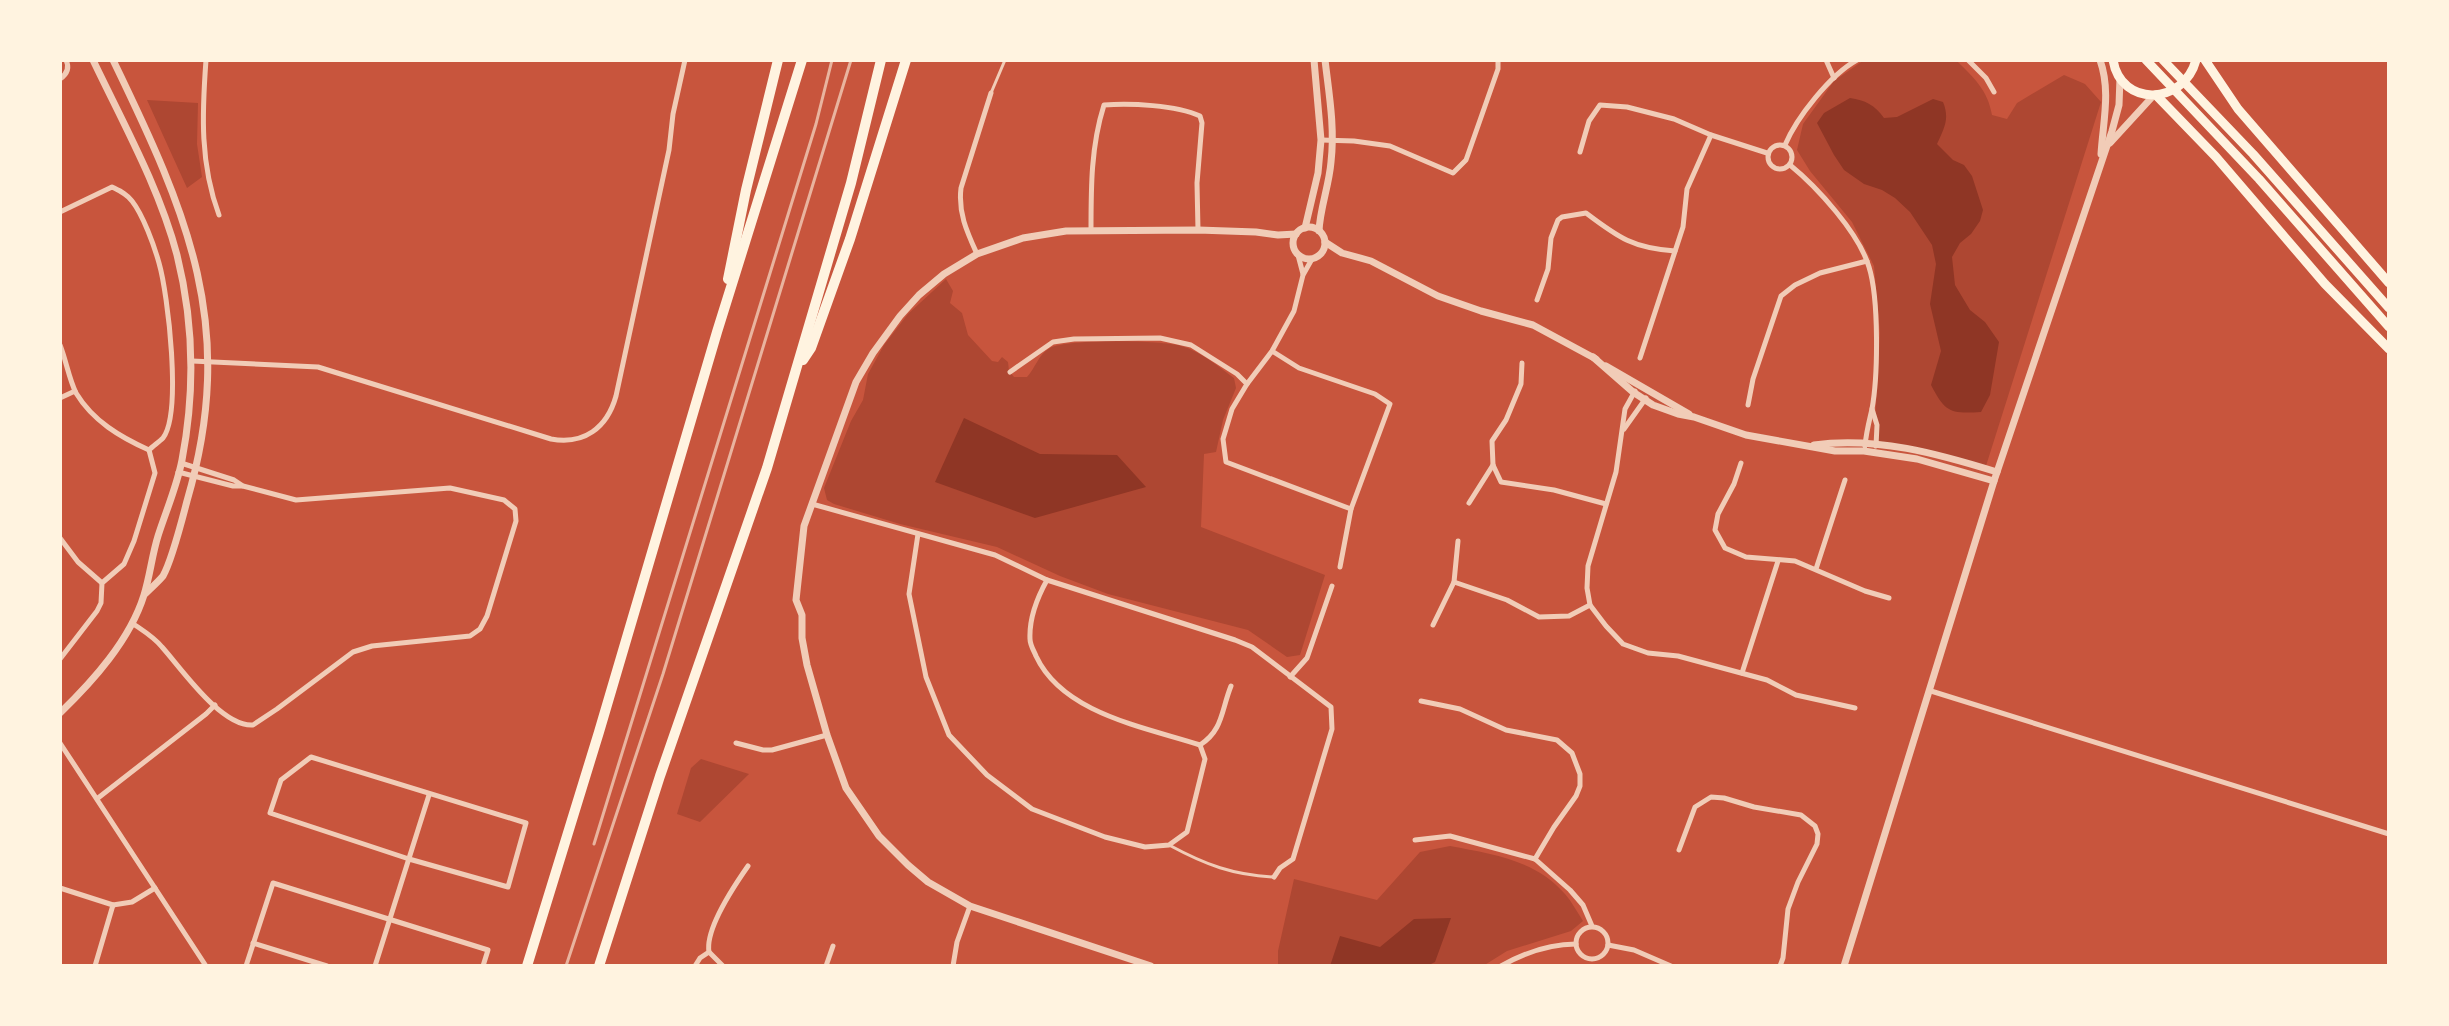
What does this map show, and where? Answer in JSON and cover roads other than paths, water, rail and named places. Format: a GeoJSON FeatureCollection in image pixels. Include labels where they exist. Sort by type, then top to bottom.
{"type":"FeatureCollection","features":[{"type":"Feature","properties":{"kind":"highway"},"geometry":{"type":"LineString","coordinates":[[717,332],[746,190],[778,60]]}},
{"type":"Feature","properties":{"kind":"highway"},"geometry":{"type":"LineString","coordinates":[[527,966],[802,60]]}},
{"type":"Feature","properties":{"kind":"highway"},"geometry":{"type":"LineString","coordinates":[[599,966],[660,776],[767,468],[851,183],[881,60]]}},
{"type":"Feature","properties":{"kind":"highway"},"geometry":{"type":"LineString","coordinates":[[796,372],[811,348],[850,239],[906,60]]}},
{"type":"Feature","properties":{"kind":"main road"},"geometry":{"type":"LineString","coordinates":[[2146,60],[2210,125],[2389,327]]}},
{"type":"Feature","properties":{"kind":"main road"},"geometry":{"type":"LineString","coordinates":[[2163,60],[2219,117],[2389,308]]}},
{"type":"Feature","properties":{"kind":"main road"},"geometry":{"type":"LineString","coordinates":[[2111,62],[2129,87],[2155,95],[2178,89],[2187,80],[2196,60]]}},
{"type":"Feature","properties":{"kind":"main road"},"geometry":{"type":"LineString","coordinates":[[2205,60],[2238,109],[2389,283]]}},
{"type":"Feature","properties":{"kind":"main road"},"geometry":{"type":"LineString","coordinates":[[2155,95],[2216,157],[2307,263],[2389,349]]}},
{"type":"Feature","properties":{"kind":"street"},"geometry":{"type":"LineString","coordinates":[[60,79],[66,75],[66,60]]}},
{"type":"Feature","properties":{"kind":"street"},"geometry":{"type":"LineString","coordinates":[[60,713],[96,674],[131,623],[144,595],[154,550],[181,463],[192,361],[185,292],[172,239],[152,185],[93,60]]}},
{"type":"Feature","properties":{"kind":"street"},"geometry":{"type":"LineString","coordinates":[[113,60],[175,199],[193,248],[203,298],[209,361],[205,419],[197,467],[163,576],[144,595]]}},
{"type":"Feature","properties":{"kind":"street"},"geometry":{"type":"LineString","coordinates":[[206,60],[202,141],[207,174],[219,215]]}},
{"type":"Feature","properties":{"kind":"street"},"geometry":{"type":"LineString","coordinates":[[192,361],[318,367],[551,439],[575,440],[592,433],[606,421],[613,408],[669,150],[685,60]]}},
{"type":"Feature","properties":{"kind":"street"},"geometry":{"type":"LineString","coordinates":[[1305,228],[1318,173],[1321,140],[1314,60]]}},
{"type":"Feature","properties":{"kind":"street"},"geometry":{"type":"LineString","coordinates":[[1325,60],[1333,140],[1319,231],[1325,242],[1342,253]]}},
{"type":"Feature","properties":{"kind":"street"},"geometry":{"type":"LineString","coordinates":[[1321,140],[1390,146],[1453,173],[1466,160],[1498,69],[1498,60]]}},
{"type":"Feature","properties":{"kind":"street"},"geometry":{"type":"LineString","coordinates":[[1826,60],[1834,78]]}},
{"type":"Feature","properties":{"kind":"street"},"geometry":{"type":"LineString","coordinates":[[1785,145],[1798,123],[1843,67],[1857,60]]}},
{"type":"Feature","properties":{"kind":"street"},"geometry":{"type":"LineString","coordinates":[[1968,60],[1986,78],[1994,92]]}},
{"type":"Feature","properties":{"kind":"street"},"geometry":{"type":"LineString","coordinates":[[2100,60],[2106,82],[2106,107],[2100,164]]}},
{"type":"Feature","properties":{"kind":"street"},"geometry":{"type":"LineString","coordinates":[[102,79],[119,72]]}},
{"type":"Feature","properties":{"kind":"street"},"geometry":{"type":"LineString","coordinates":[[1844,966],[1994,481],[2106,148],[2119,105],[2120,78]]}},
{"type":"Feature","properties":{"kind":"street"},"geometry":{"type":"LineString","coordinates":[[977,254],[962,219],[959,203],[991,93]]}},
{"type":"Feature","properties":{"kind":"street"},"geometry":{"type":"LineString","coordinates":[[2106,148],[2155,95]]}},
{"type":"Feature","properties":{"kind":"street"},"geometry":{"type":"LineString","coordinates":[[1091,230],[1092,165],[1098,124],[1104,105],[1121,104],[1182,110],[1200,116],[1198,230]]}},
{"type":"Feature","properties":{"kind":"street"},"geometry":{"type":"LineString","coordinates":[[1580,152],[1589,121],[1600,105],[1627,107],[1674,119],[1767,153]]}},
{"type":"Feature","properties":{"kind":"street"},"geometry":{"type":"LineString","coordinates":[[1640,358],[1683,227],[1687,189],[1711,135]]}},
{"type":"Feature","properties":{"kind":"street"},"geometry":{"type":"LineString","coordinates":[[1785,145],[1791,151],[1790,165],[1775,169],[1768,163],[1767,153],[1771,147],[1785,145]]}},
{"type":"Feature","properties":{"kind":"street"},"geometry":{"type":"LineString","coordinates":[[1790,165],[1810,181],[1836,212],[1867,261],[1872,283],[1876,344],[1872,408],[1865,447]]}},
{"type":"Feature","properties":{"kind":"street"},"geometry":{"type":"LineString","coordinates":[[60,212],[112,187],[128,196],[137,210],[158,260],[164,285],[173,366],[170,418],[164,437],[149,450]]}},
{"type":"Feature","properties":{"kind":"street"},"geometry":{"type":"LineString","coordinates":[[1537,300],[1548,269],[1551,238],[1562,217],[1586,213],[1621,239],[1675,251]]}},
{"type":"Feature","properties":{"kind":"street"},"geometry":{"type":"LineString","coordinates":[[1151,966],[970,906],[928,882],[879,836],[846,788],[807,665],[802,615],[796,600],[804,526],[856,382],[873,353],[919,295],[944,274],[977,254],[1043,233],[1198,230],[1278,235],[1296,234],[1305,228],[1319,231]]}},
{"type":"Feature","properties":{"kind":"street"},"geometry":{"type":"LineString","coordinates":[[1296,234],[1293,241],[1303,275]]}},
{"type":"Feature","properties":{"kind":"street"},"geometry":{"type":"LineString","coordinates":[[1278,235],[1296,252],[1306,259],[1312,259]]}},
{"type":"Feature","properties":{"kind":"street"},"geometry":{"type":"LineString","coordinates":[[1321,253],[1325,242]]}},
{"type":"Feature","properties":{"kind":"street"},"geometry":{"type":"LineString","coordinates":[[1351,509],[1226,462],[1223,439],[1232,409],[1272,351],[1294,311],[1303,275],[1312,259],[1321,253],[1342,253],[1371,261],[1438,296],[1533,325],[1593,357],[1610,375],[1636,389],[1649,391],[1694,417]]}},
{"type":"Feature","properties":{"kind":"street"},"geometry":{"type":"LineString","coordinates":[[1748,405],[1753,379],[1781,296],[1820,273],[1867,261]]}},
{"type":"Feature","properties":{"kind":"street"},"geometry":{"type":"LineString","coordinates":[[1010,372],[1053,342],[1160,338],[1191,345],[1237,374],[1247,384]]}},
{"type":"Feature","properties":{"kind":"street"},"geometry":{"type":"LineString","coordinates":[[60,345],[75,391],[102,424],[149,450],[155,473],[124,564],[102,583],[99,607],[60,659]]}},
{"type":"Feature","properties":{"kind":"street"},"geometry":{"type":"LineString","coordinates":[[1272,351],[1299,368],[1375,394],[1390,404],[1351,509],[1340,567]]}},
{"type":"Feature","properties":{"kind":"street"},"geometry":{"type":"LineString","coordinates":[[1522,363],[1521,384],[1506,420],[1492,441],[1493,465],[1501,482],[1554,490],[1606,504]]}},
{"type":"Feature","properties":{"kind":"street"},"geometry":{"type":"LineString","coordinates":[[1636,389],[1645,400],[1678,414],[1746,435],[1808,445],[1835,442],[1997,472]]}},
{"type":"Feature","properties":{"kind":"street"},"geometry":{"type":"LineString","coordinates":[[1636,389],[1625,409],[1616,472],[1588,566],[1590,605],[1623,644],[1648,653],[1678,656],[1742,673],[1767,680],[1796,695],[1855,708]]}},
{"type":"Feature","properties":{"kind":"street"},"geometry":{"type":"LineString","coordinates":[[60,398],[75,391]]}},
{"type":"Feature","properties":{"kind":"street"},"geometry":{"type":"LineString","coordinates":[[1623,429],[1649,391]]}},
{"type":"Feature","properties":{"kind":"street"},"geometry":{"type":"LineString","coordinates":[[1872,408],[1877,425],[1876,449]]}},
{"type":"Feature","properties":{"kind":"street"},"geometry":{"type":"LineString","coordinates":[[1929,458],[1994,481]]}},
{"type":"Feature","properties":{"kind":"street"},"geometry":{"type":"LineString","coordinates":[[131,623],[161,644],[197,690],[239,722],[253,725],[353,652],[372,646],[476,633],[487,616],[517,515],[511,504],[504,500],[450,488],[304,500],[287,498],[243,486],[181,463]]}},
{"type":"Feature","properties":{"kind":"street"},"geometry":{"type":"LineString","coordinates":[[1741,463],[1718,514],[1715,530],[1725,548],[1746,557],[1795,561],[1889,598]]}},
{"type":"Feature","properties":{"kind":"street"},"geometry":{"type":"LineString","coordinates":[[1469,503],[1493,465]]}},
{"type":"Feature","properties":{"kind":"street"},"geometry":{"type":"LineString","coordinates":[[178,472],[243,486]]}},
{"type":"Feature","properties":{"kind":"street"},"geometry":{"type":"LineString","coordinates":[[1816,569],[1845,480]]}},
{"type":"Feature","properties":{"kind":"street"},"geometry":{"type":"LineString","coordinates":[[811,504],[995,555],[1047,580],[1235,640],[1252,647],[1331,707],[1332,729],[1293,859],[1280,868],[1274,877]]}},
{"type":"Feature","properties":{"kind":"street"},"geometry":{"type":"LineString","coordinates":[[918,534],[909,594],[926,677],[949,735],[987,775],[1032,809],[1118,840],[1145,847],[1169,845],[1187,832],[1205,759],[1200,745]]}},
{"type":"Feature","properties":{"kind":"street"},"geometry":{"type":"LineString","coordinates":[[60,538],[78,562],[102,583]]}},
{"type":"Feature","properties":{"kind":"street"},"geometry":{"type":"LineString","coordinates":[[1433,625],[1454,582],[1458,541]]}},
{"type":"Feature","properties":{"kind":"street"},"geometry":{"type":"LineString","coordinates":[[1742,673],[1778,561]]}},
{"type":"Feature","properties":{"kind":"street"},"geometry":{"type":"LineString","coordinates":[[1047,580],[1035,603],[1029,641],[1043,672],[1071,698],[1097,712],[1200,745]]}},
{"type":"Feature","properties":{"kind":"street"},"geometry":{"type":"LineString","coordinates":[[1454,582],[1507,600],[1539,617],[1569,616],[1590,605]]}},
{"type":"Feature","properties":{"kind":"street"},"geometry":{"type":"LineString","coordinates":[[1290,677],[1307,658],[1332,586]]}},
{"type":"Feature","properties":{"kind":"street"},"geometry":{"type":"LineString","coordinates":[[1200,745],[1212,737],[1220,725],[1221,710],[1231,686]]}},
{"type":"Feature","properties":{"kind":"street"},"geometry":{"type":"LineString","coordinates":[[1931,691],[2389,834]]}},
{"type":"Feature","properties":{"kind":"street"},"geometry":{"type":"LineString","coordinates":[[1421,701],[1460,709],[1506,730],[1557,740],[1572,753],[1580,774],[1580,786],[1535,859]]}},
{"type":"Feature","properties":{"kind":"street"},"geometry":{"type":"LineString","coordinates":[[98,798],[215,705]]}},
{"type":"Feature","properties":{"kind":"street"},"geometry":{"type":"LineString","coordinates":[[736,743],[772,750],[827,735]]}},
{"type":"Feature","properties":{"kind":"street"},"geometry":{"type":"LineString","coordinates":[[60,743],[206,966]]}},
{"type":"Feature","properties":{"kind":"street"},"geometry":{"type":"LineString","coordinates":[[311,757],[429,795],[526,823],[508,887],[409,859],[270,813],[281,780],[311,757]]}},
{"type":"Feature","properties":{"kind":"street"},"geometry":{"type":"LineString","coordinates":[[375,966],[429,795]]}},
{"type":"Feature","properties":{"kind":"street"},"geometry":{"type":"LineString","coordinates":[[1679,850],[1695,807],[1711,797],[1801,815],[1815,826],[1817,844],[1788,909],[1780,966]]}},
{"type":"Feature","properties":{"kind":"street"},"geometry":{"type":"LineString","coordinates":[[1415,840],[1450,836],[1535,859],[1583,905],[1592,926]]}},
{"type":"Feature","properties":{"kind":"street"},"geometry":{"type":"LineString","coordinates":[[723,966],[709,952],[707,943],[712,926],[748,866]]}},
{"type":"Feature","properties":{"kind":"street"},"geometry":{"type":"LineString","coordinates":[[246,966],[273,883],[488,950],[483,966]]}},
{"type":"Feature","properties":{"kind":"street"},"geometry":{"type":"LineString","coordinates":[[60,888],[113,905],[132,902],[155,888]]}},
{"type":"Feature","properties":{"kind":"street"},"geometry":{"type":"LineString","coordinates":[[95,966],[113,905]]}},
{"type":"Feature","properties":{"kind":"street"},"geometry":{"type":"LineString","coordinates":[[953,966],[970,906]]}},
{"type":"Feature","properties":{"kind":"street"},"geometry":{"type":"LineString","coordinates":[[1592,926],[1605,933],[1608,945],[1602,955],[1591,959],[1583,956],[1576,944],[1580,932],[1592,926]]}},
{"type":"Feature","properties":{"kind":"street"},"geometry":{"type":"LineString","coordinates":[[253,943],[327,966]]}},
{"type":"Feature","properties":{"kind":"street"},"geometry":{"type":"LineString","coordinates":[[1501,966],[1546,947],[1576,944]]}},
{"type":"Feature","properties":{"kind":"street"},"geometry":{"type":"LineString","coordinates":[[1608,945],[1634,950],[1671,966]]}},
{"type":"Feature","properties":{"kind":"street"},"geometry":{"type":"LineString","coordinates":[[826,966],[833,946]]}},
{"type":"Feature","properties":{"kind":"street"},"geometry":{"type":"LineString","coordinates":[[695,966],[709,952]]}},
{"type":"Feature","properties":{"kind":"lane"},"geometry":{"type":"LineString","coordinates":[[991,93],[1005,60]]}},
{"type":"Feature","properties":{"kind":"lane"},"geometry":{"type":"LineString","coordinates":[[1169,845],[1199,861],[1244,876],[1274,877]]}},
{"type":"Feature","properties":{"kind":"railway"},"geometry":{"type":"LineString","coordinates":[[594,844],[816,124],[832,60]]}},
{"type":"Feature","properties":{"kind":"railway"},"geometry":{"type":"LineString","coordinates":[[566,966],[663,674],[851,60]]}}]}
